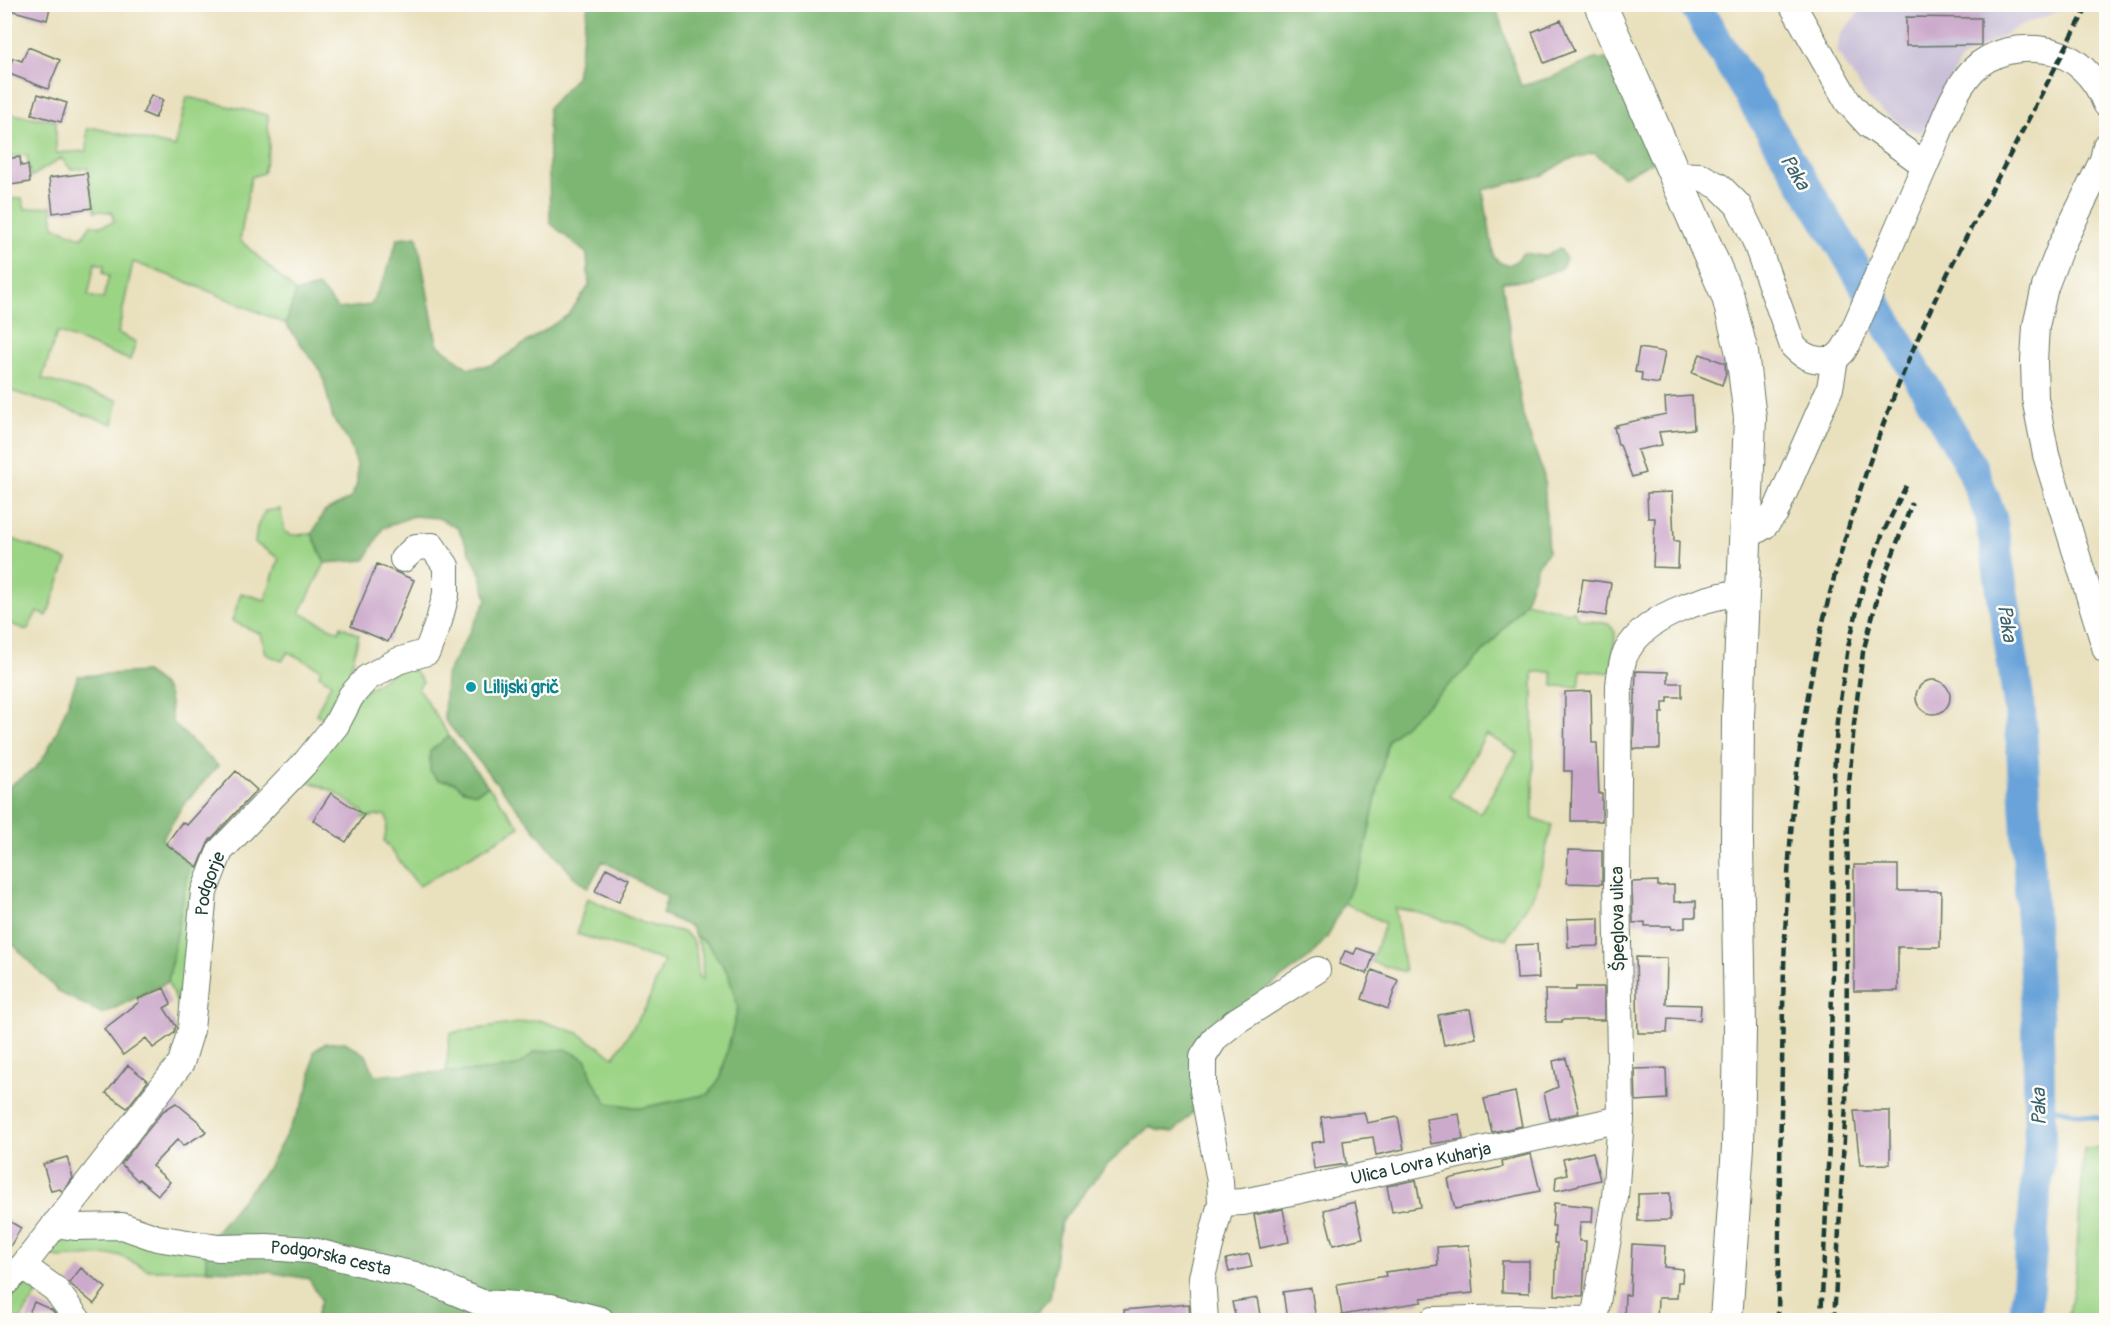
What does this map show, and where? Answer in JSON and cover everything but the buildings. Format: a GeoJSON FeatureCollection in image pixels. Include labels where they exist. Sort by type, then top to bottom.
{"type":"FeatureCollection","features":[{"type":"Feature","properties":{"kind":"main road"},"geometry":{"type":"LineString","coordinates":[[1600,4],[1728,297],[1742,353],[1750,418],[1738,718],[1740,1029],[1738,1134],[1726,1320]]}},
{"type":"Feature","properties":{"kind":"street"},"geometry":{"type":"LineString","coordinates":[[1792,4],[1848,102],[1869,125],[1925,165]]}},
{"type":"Feature","properties":{"kind":"street"},"geometry":{"type":"LineString","coordinates":[[1674,175],[1700,176],[1720,187],[1738,205],[1755,240],[1793,346],[1801,355],[1810,359],[1821,361],[1835,359],[1844,351],[1850,339],[1895,230],[1958,90],[1974,69],[1996,54],[2026,47],[2052,51],[2069,58],[2093,78],[2106,104]]}},
{"type":"Feature","properties":{"kind":"street"},"geometry":{"type":"LineString","coordinates":[[2106,146],[2103,160],[2060,248],[2046,287],[2036,326],[2034,361],[2035,398],[2046,455],[2106,646]]}},
{"type":"Feature","properties":{"kind":"street"},"geometry":{"type":"LineString","coordinates":[[1746,537],[1764,526],[1775,513],[1830,388],[1835,359]]}},
{"type":"Feature","properties":{"kind":"street","name":"Podgorje"},"geometry":{"type":"LineString","coordinates":[[4,1284],[23,1266],[181,1063],[191,1030],[204,892],[220,851],[306,762],[336,725],[351,696],[367,678],[398,661],[427,652],[446,594],[446,566],[432,546],[416,546],[403,559]]}},
{"type":"Feature","properties":{"kind":"street","name":"Špeglova ulica"},"geometry":{"type":"LineString","coordinates":[[1594,1320],[1615,1197],[1621,1119],[1617,880],[1618,685],[1623,659],[1638,636],[1647,628],[1691,603],[1742,592]]}},
{"type":"Feature","properties":{"kind":"street"},"geometry":{"type":"LineString","coordinates":[[1205,1320],[1202,1277],[1221,1203],[1220,1181],[1203,1090],[1203,1057],[1216,1037],[1236,1021],[1317,970]]}},
{"type":"Feature","properties":{"kind":"street","name":"Ulica Lovra Kuharja"},"geometry":{"type":"LineString","coordinates":[[1221,1203],[1243,1202],[1282,1194],[1621,1119]]}},
{"type":"Feature","properties":{"kind":"street","name":"Podgorska cesta"},"geometry":{"type":"LineString","coordinates":[[55,1224],[75,1227],[122,1226],[157,1238],[218,1248],[267,1246],[309,1250],[415,1275],[482,1303],[551,1307],[601,1320]]}},
{"type":"Feature","properties":{"kind":"street"},"geometry":{"type":"LineString","coordinates":[[23,1266],[55,1288],[78,1320]]}},
{"type":"Feature","properties":{"kind":"street"},"geometry":{"type":"LineString","coordinates":[[1433,1320],[1517,1318],[1587,1320]]}},
{"type":"Feature","properties":{"kind":"shaded area"},"geometry":{"type":"Polygon","coordinates":[[[1855,5],[2075,5],[2016,28],[1961,59],[1925,128],[1920,133],[1904,127],[1874,105],[1837,52],[1840,34],[1859,13],[1855,5]]]}},
{"type":"Feature","properties":{"kind":"green space"},"geometry":{"type":"Polygon","coordinates":[[[588,5],[1495,5],[1521,86],[1552,77],[1595,59],[1607,59],[1653,162],[1623,176],[1594,153],[1565,161],[1543,175],[1483,190],[1494,257],[1498,261],[1506,265],[1517,261],[1523,253],[1544,256],[1560,248],[1566,259],[1561,269],[1527,280],[1502,282],[1523,416],[1544,476],[1548,552],[1538,564],[1525,602],[1489,646],[1388,740],[1362,865],[1328,936],[1309,958],[1222,1021],[1200,1105],[1174,1132],[1157,1130],[1150,1126],[1104,1168],[1061,1222],[1050,1298],[1034,1315],[1020,1320],[315,1320],[321,1300],[309,1279],[269,1272],[207,1270],[204,1239],[213,1235],[268,1168],[303,1103],[310,1082],[314,1051],[326,1043],[345,1042],[366,1055],[375,1075],[478,1071],[517,1066],[535,1052],[566,1049],[587,1060],[592,1078],[607,1103],[641,1108],[709,1094],[721,1077],[738,1007],[728,973],[707,943],[695,936],[691,927],[662,914],[667,897],[603,861],[588,888],[573,876],[444,719],[446,675],[487,600],[481,575],[458,528],[438,518],[413,516],[383,528],[365,560],[325,563],[312,534],[324,512],[351,498],[357,484],[357,465],[349,442],[333,419],[322,373],[286,324],[296,292],[319,287],[338,309],[371,305],[386,274],[398,238],[417,236],[437,344],[468,368],[492,365],[568,315],[589,286],[587,254],[550,223],[548,108],[576,77],[588,5]]]}},
{"type":"Feature","properties":{"kind":"green space"},"geometry":{"type":"Polygon","coordinates":[[[187,97],[268,115],[269,149],[263,173],[251,177],[240,240],[296,292],[286,324],[133,262],[118,333],[136,342],[130,360],[57,332],[42,379],[118,400],[113,424],[5,389],[5,200],[22,198],[25,209],[51,206],[54,226],[82,238],[91,224],[100,226],[114,222],[112,212],[95,211],[87,168],[71,169],[61,158],[31,177],[27,155],[5,158],[4,113],[56,121],[56,153],[87,151],[87,129],[95,128],[175,147],[187,97]],[[95,263],[88,296],[103,299],[109,276],[103,273],[104,265],[95,263]]]}},
{"type":"Feature","properties":{"kind":"green space"},"geometry":{"type":"Polygon","coordinates":[[[280,509],[285,531],[291,535],[312,534],[325,563],[300,613],[339,632],[341,626],[359,635],[350,672],[354,681],[333,723],[316,714],[331,683],[319,675],[321,669],[288,652],[282,661],[266,654],[261,634],[232,621],[241,593],[265,600],[279,558],[255,543],[257,527],[265,511],[280,509]]]}},
{"type":"Feature","properties":{"kind":"green space"},"geometry":{"type":"Polygon","coordinates":[[[5,536],[67,560],[47,616],[37,612],[27,630],[5,622],[5,536]]]}},
{"type":"Feature","properties":{"kind":"green space"},"geometry":{"type":"Polygon","coordinates":[[[1525,602],[1568,612],[1573,610],[1579,619],[1609,624],[1615,632],[1613,673],[1581,670],[1579,687],[1553,686],[1552,672],[1533,672],[1533,818],[1552,825],[1536,891],[1506,939],[1395,908],[1405,972],[1371,962],[1385,923],[1344,903],[1362,865],[1388,740],[1489,646],[1525,602]],[[1486,734],[1450,796],[1480,813],[1517,753],[1486,734]]]}},
{"type":"Feature","properties":{"kind":"green space"},"geometry":{"type":"Polygon","coordinates":[[[403,666],[414,670],[423,682],[418,688],[449,736],[430,751],[438,780],[454,782],[464,790],[476,793],[488,786],[520,827],[419,886],[384,841],[388,821],[385,815],[361,818],[363,812],[333,791],[297,777],[360,694],[403,666]]]}},
{"type":"Feature","properties":{"kind":"green space"},"geometry":{"type":"Polygon","coordinates":[[[145,672],[160,683],[167,692],[172,722],[218,766],[184,804],[162,839],[189,864],[168,982],[103,1014],[60,993],[5,936],[4,794],[10,786],[43,759],[55,736],[78,676],[145,672]]]}},
{"type":"Feature","properties":{"kind":"green space"},"geometry":{"type":"Polygon","coordinates":[[[449,736],[488,786],[476,793],[464,790],[454,782],[438,780],[430,771],[430,751],[449,736]]]}},
{"type":"Feature","properties":{"kind":"green space"},"geometry":{"type":"Polygon","coordinates":[[[189,864],[203,875],[181,1013],[168,982],[189,864]]]}},
{"type":"Feature","properties":{"kind":"green space"},"geometry":{"type":"Polygon","coordinates":[[[587,898],[643,923],[678,930],[688,935],[695,947],[698,976],[703,980],[702,952],[695,936],[707,943],[728,973],[738,1007],[721,1077],[709,1094],[641,1108],[607,1103],[592,1078],[587,1060],[535,1052],[517,1066],[446,1072],[450,1033],[539,1020],[578,1033],[614,1057],[646,1007],[664,961],[577,934],[587,898]]]}},
{"type":"Feature","properties":{"kind":"green space"},"geometry":{"type":"Polygon","coordinates":[[[2105,1141],[2106,1320],[2068,1320],[2075,1279],[2084,1149],[2105,1148],[2105,1141]]]}},
{"type":"Feature","properties":{"kind":"green space"},"geometry":{"type":"Polygon","coordinates":[[[53,1233],[204,1239],[207,1270],[149,1270],[118,1255],[58,1258],[51,1255],[48,1246],[53,1233]]]}},
{"type":"Feature","properties":{"kind":"green space"},"geometry":{"type":"Polygon","coordinates":[[[14,1280],[44,1283],[20,1320],[5,1320],[5,1292],[14,1280]]]}},
{"type":"Feature","properties":{"kind":"waterway","name":"Paka"},"geometry":{"type":"LineString","coordinates":[[1694,4],[1842,246],[1972,468],[1991,517],[2020,711],[2038,1028],[2040,1144],[2025,1320]]}},
{"type":"Feature","properties":{"kind":"waterway"},"geometry":{"type":"LineString","coordinates":[[2039,1105],[2106,1120]]}},
{"type":"Feature","properties":{"kind":"railway"},"geometry":{"type":"LineString","coordinates":[[1778,1320],[1788,871],[1803,727],[1820,633],[1844,543],[1872,454],[1924,324],[1962,246],[2089,4]]}},
{"type":"Feature","properties":{"kind":"railway"},"geometry":{"type":"LineString","coordinates":[[1821,1320],[1831,1101],[1833,795],[1837,721],[1848,647],[1863,587],[1883,533],[1908,482]]}},
{"type":"Feature","properties":{"kind":"railway"},"geometry":{"type":"LineString","coordinates":[[1834,1320],[1846,1103],[1848,797],[1854,724],[1863,652],[1880,588],[1912,503]]}},
{"type":"Feature","properties":{"kind":"place","name":"Lilijski grič"},"geometry":{"type":"Point","coordinates":[471,687]}}]}
